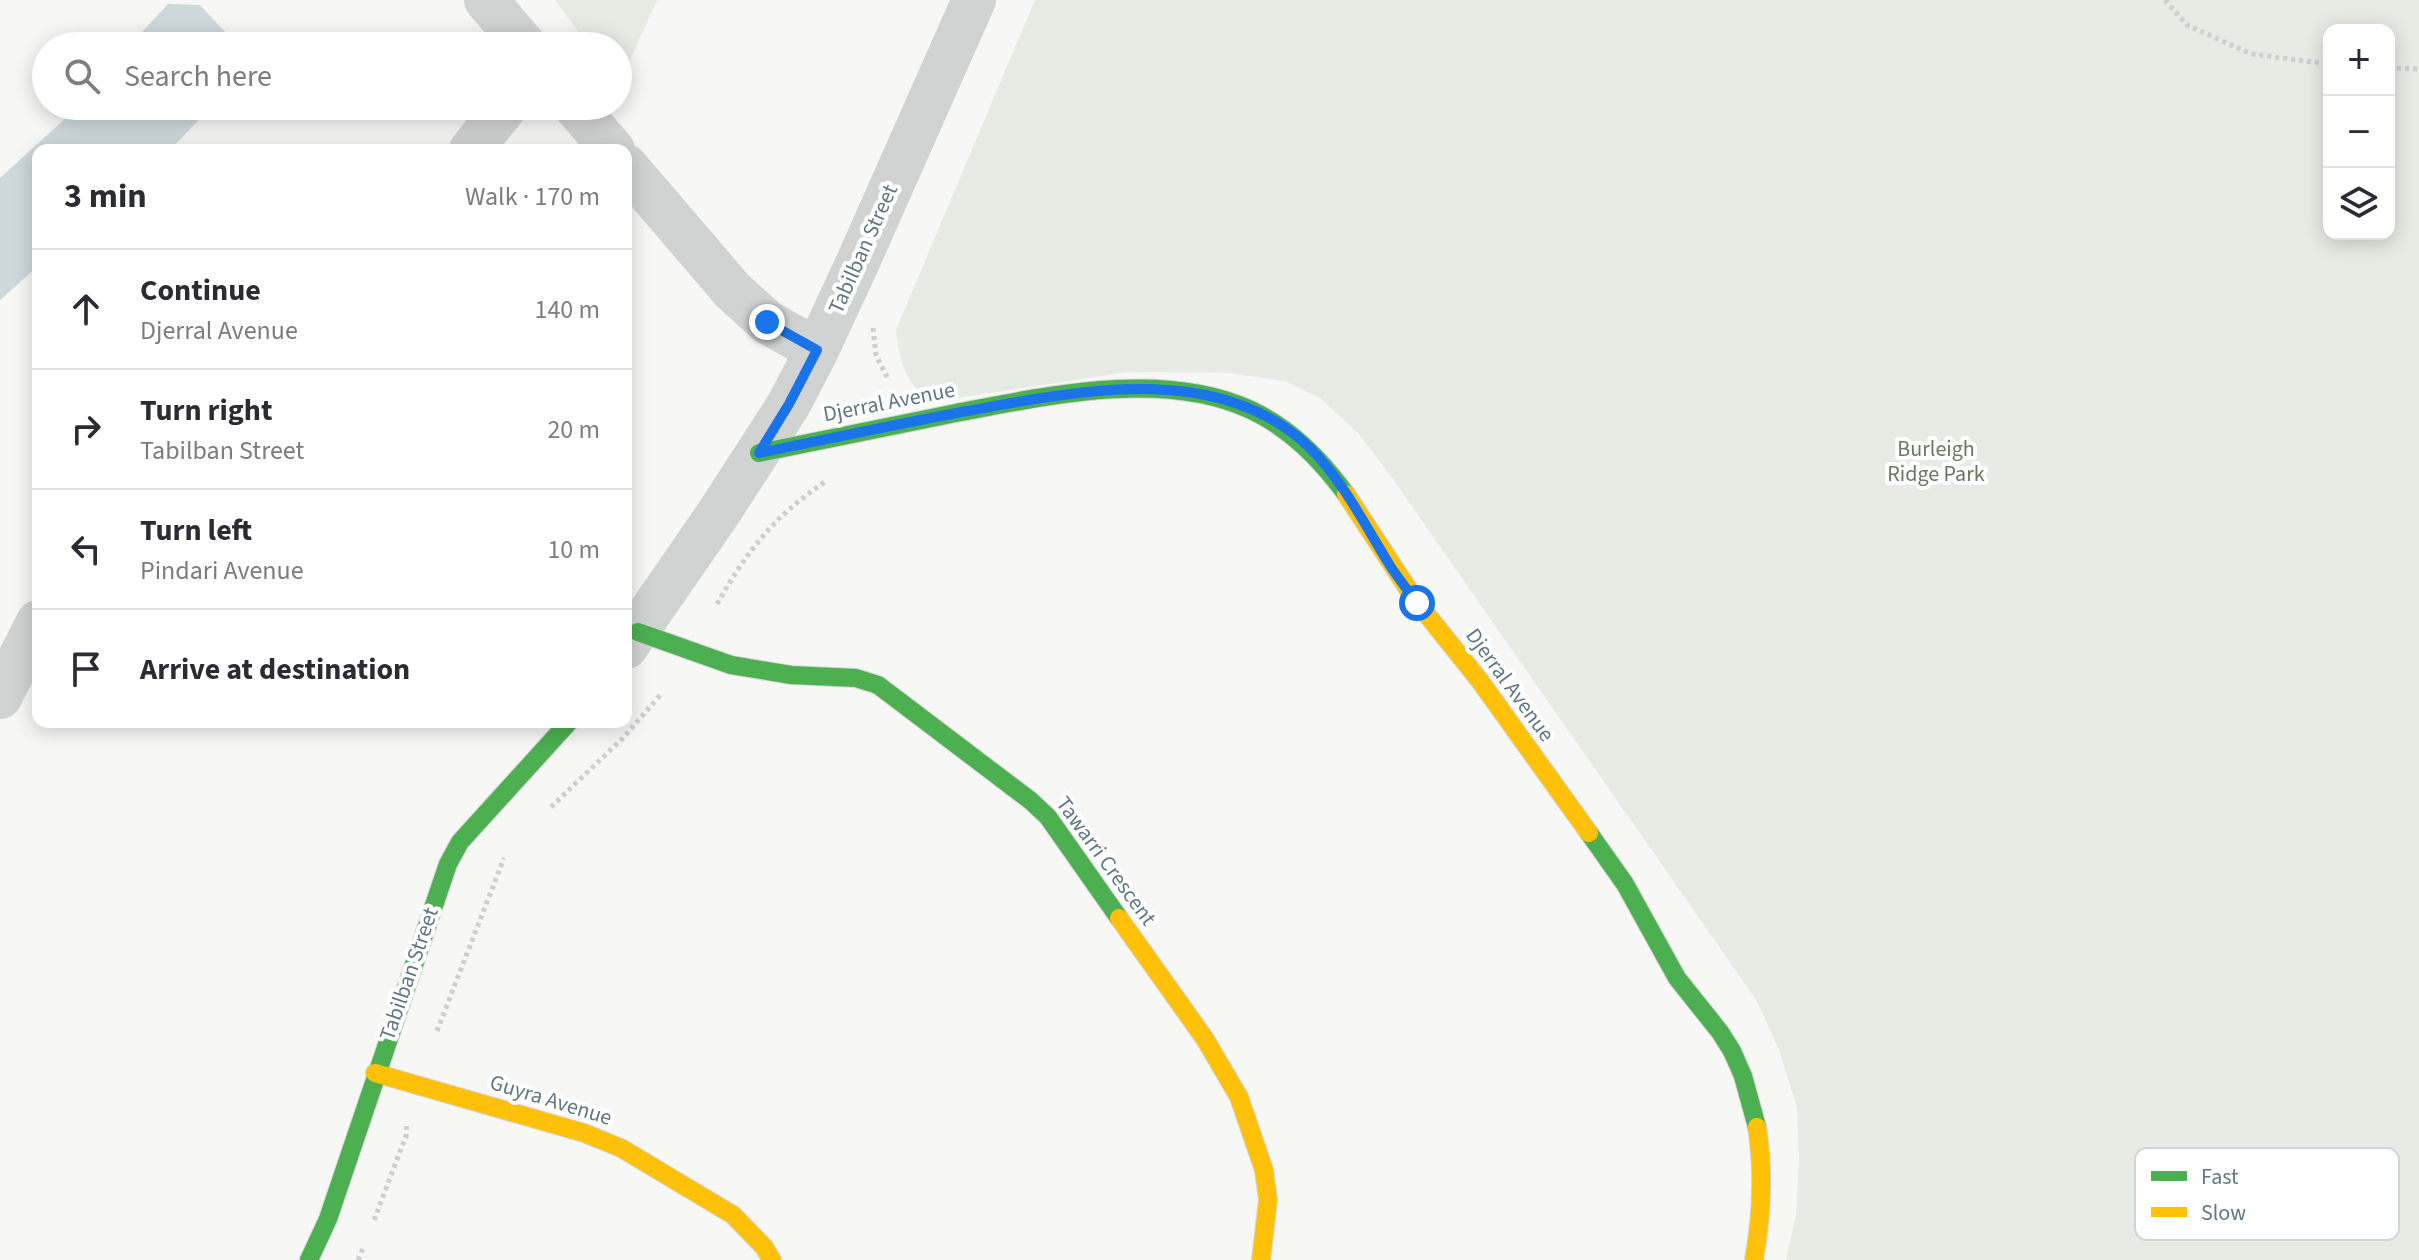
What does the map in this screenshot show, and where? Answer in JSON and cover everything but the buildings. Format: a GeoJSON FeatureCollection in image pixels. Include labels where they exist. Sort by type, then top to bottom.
{"type":"FeatureCollection","features":[{"type":"Feature","properties":{"kind":"street"},"geometry":{"type":"LineString","coordinates":[[486,0],[513,32]]}},
{"type":"Feature","properties":{"kind":"street","name":"Tabilban Street"},"geometry":{"type":"LineString","coordinates":[[632,640],[789,404],[817,350],[974,0]]}},
{"type":"Feature","properties":{"kind":"street"},"geometry":{"type":"LineString","coordinates":[[476,144],[495,120]]}},
{"type":"Feature","properties":{"kind":"street"},"geometry":{"type":"LineString","coordinates":[[587,120],[608,144]]}},
{"type":"Feature","properties":{"kind":"street"},"geometry":{"type":"LineString","coordinates":[[632,173],[732,290],[767,322],[817,350]]}},
{"type":"Feature","properties":{"kind":"street","name":"Djerral Avenue"},"geometry":{"type":"LineString","coordinates":[[759,453],[1047,397],[1141,389],[1208,395],[1249,409],[1282,426],[1310,449],[1334,478],[1390,567],[1469,667],[1626,886],[1675,975],[1732,1051],[1748,1092],[1758,1134],[1764,1191],[1754,1260]]}},
{"type":"Feature","properties":{"kind":"street"},"geometry":{"type":"LineString","coordinates":[[0,697],[32,634]]}},
{"type":"Feature","properties":{"kind":"street","name":"Tawarri Crescent"},"geometry":{"type":"LineString","coordinates":[[632,640],[731,665],[791,675],[856,678],[878,685],[1020,792],[1048,817],[1205,1039],[1239,1097],[1264,1170],[1268,1200],[1261,1260]]}},
{"type":"Feature","properties":{"kind":"street","name":"Tabilban Street"},"geometry":{"type":"LineString","coordinates":[[309,1260],[328,1219],[436,895],[460,842],[564,728]]}},
{"type":"Feature","properties":{"kind":"street","name":"Guyra Avenue"},"geometry":{"type":"LineString","coordinates":[[375,1073],[584,1133],[621,1148],[733,1215],[764,1247],[772,1260]]}},
{"type":"Feature","properties":{"kind":"path"},"geometry":{"type":"LineString","coordinates":[[2165,0],[2187,25],[2251,54],[2323,63]]}},
{"type":"Feature","properties":{"kind":"path"},"geometry":{"type":"LineString","coordinates":[[2395,68],[2419,69]]}},
{"type":"Feature","properties":{"kind":"path"},"geometry":{"type":"LineString","coordinates":[[717,604],[768,528],[828,480]]}},
{"type":"Feature","properties":{"kind":"path"},"geometry":{"type":"LineString","coordinates":[[632,728],[662,693]]}},
{"type":"Feature","properties":{"kind":"path"},"geometry":{"type":"LineString","coordinates":[[546,812],[632,728]]}},
{"type":"Feature","properties":{"kind":"path"},"geometry":{"type":"LineString","coordinates":[[432,1038],[440,1027],[506,853]]}},
{"type":"Feature","properties":{"kind":"path"},"geometry":{"type":"LineString","coordinates":[[371,1228],[406,1136],[408,1123]]}},
{"type":"Feature","properties":{"kind":"path"},"geometry":{"type":"LineString","coordinates":[[358,1260],[367,1239]]}},
{"type":"Feature","properties":{"kind":"green space"},"geometry":{"type":"Polygon","coordinates":[[[555,0],[657,0],[632,55],[632,32],[579,32],[555,0]]]}},
{"type":"Feature","properties":{"kind":"green space","name":"Burleigh Ridge Park"},"geometry":{"type":"Polygon","coordinates":[[[1035,0],[2419,0],[2419,1260],[1786,1260],[1796,1215],[1799,1158],[1797,1107],[1779,1050],[1757,1001],[1358,433],[1320,398],[1284,381],[1229,373],[1127,372],[938,401],[920,392],[905,372],[896,330],[1035,0]]]}},
{"type":"Feature","properties":{"kind":"shaded area"},"geometry":{"type":"Polygon","coordinates":[[[168,4],[200,5],[225,32],[142,32],[168,4]]]}},
{"type":"Feature","properties":{"kind":"shaded area"},"geometry":{"type":"Polygon","coordinates":[[[64,120],[199,120],[176,144],[37,144],[64,120]]]}},
{"type":"Feature","properties":{"kind":"shaded area"},"geometry":{"type":"Polygon","coordinates":[[[32,149],[32,271],[0,300],[0,178],[32,149]]]}},
{"type":"Feature","properties":{"kind":"traffic: fast"},"geometry":{"type":"LineString","coordinates":[[759,453],[1028,400],[1143,388],[1217,398],[1251,410],[1279,426],[1304,446],[1346,494]]}},
{"type":"Feature","properties":{"kind":"traffic: fast"},"geometry":{"type":"LineString","coordinates":[[638,632],[731,665],[791,675],[856,678],[878,685],[1048,817],[1119,918]]}},
{"type":"Feature","properties":{"kind":"traffic: fast"},"geometry":{"type":"LineString","coordinates":[[309,1260],[328,1219],[448,864],[460,842],[564,728]]}},
{"type":"Feature","properties":{"kind":"traffic: fast"},"geometry":{"type":"LineString","coordinates":[[1589,833],[1625,884],[1677,978],[1732,1051],[1743,1076],[1757,1127]]}},
{"type":"Feature","properties":{"kind":"traffic: slow"},"geometry":{"type":"LineString","coordinates":[[1346,494],[1416,601],[1480,681],[1589,833]]}},
{"type":"Feature","properties":{"kind":"traffic: slow"},"geometry":{"type":"LineString","coordinates":[[1119,918],[1205,1039],[1239,1097],[1264,1170],[1268,1200],[1261,1260]]}},
{"type":"Feature","properties":{"kind":"traffic: slow"},"geometry":{"type":"LineString","coordinates":[[375,1073],[584,1133],[621,1148],[733,1215],[764,1247],[772,1260]]}},
{"type":"Feature","properties":{"kind":"traffic: slow"},"geometry":{"type":"LineString","coordinates":[[1754,1260],[1761,1194],[1757,1127]]}},
{"type":"Feature","properties":{"kind":"route"},"geometry":{"type":"LineString","coordinates":[[767,322],[817,350],[759,453],[1047,397],[1141,389],[1208,395],[1249,409],[1282,426],[1310,449],[1334,478],[1390,567],[1417,603]]}}]}
